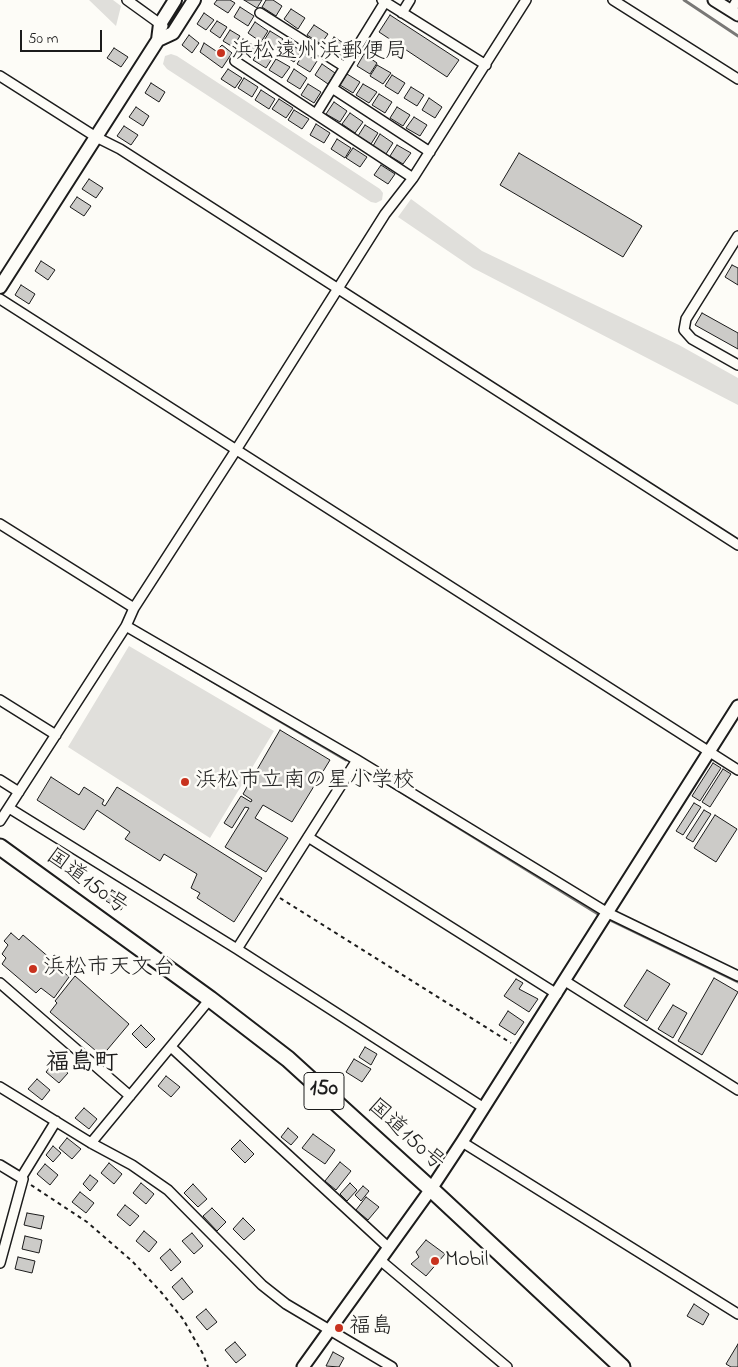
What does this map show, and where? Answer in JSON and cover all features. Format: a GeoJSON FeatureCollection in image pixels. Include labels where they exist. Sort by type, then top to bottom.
{"type":"FeatureCollection","features":[{"type":"Feature","properties":{"kind":"highway","name":"国道150号"},"geometry":{"type":"LineString","coordinates":[[0,847],[210,999],[288,1059],[622,1367]]}},
{"type":"Feature","properties":{"kind":"main road"},"geometry":{"type":"LineString","coordinates":[[0,287],[158,40],[160,24],[175,0]]}},
{"type":"Feature","properties":{"kind":"main road"},"geometry":{"type":"LineString","coordinates":[[158,40],[173,33],[194,0]]}},
{"type":"Feature","properties":{"kind":"street"},"geometry":{"type":"LineString","coordinates":[[127,0],[173,33]]}},
{"type":"Feature","properties":{"kind":"street"},"geometry":{"type":"LineString","coordinates":[[402,13],[410,0]]}},
{"type":"Feature","properties":{"kind":"street"},"geometry":{"type":"LineString","coordinates":[[0,821],[126,626],[134,608],[385,214],[413,178],[526,0]]}},
{"type":"Feature","properties":{"kind":"street"},"geometry":{"type":"LineString","coordinates":[[613,0],[738,79]]}},
{"type":"Feature","properties":{"kind":"street"},"geometry":{"type":"LineString","coordinates":[[714,0],[734,13],[737,0]]}},
{"type":"Feature","properties":{"kind":"street"},"geometry":{"type":"LineString","coordinates":[[316,114],[383,1],[486,65]]}},
{"type":"Feature","properties":{"kind":"street"},"geometry":{"type":"LineString","coordinates":[[260,13],[345,67]]}},
{"type":"Feature","properties":{"kind":"street"},"geometry":{"type":"LineString","coordinates":[[235,61],[413,178]]}},
{"type":"Feature","properties":{"kind":"street"},"geometry":{"type":"LineString","coordinates":[[0,76],[96,137],[120,149],[738,545]]}},
{"type":"Feature","properties":{"kind":"street"},"geometry":{"type":"LineString","coordinates":[[332,88],[430,152]]}},
{"type":"Feature","properties":{"kind":"street"},"geometry":{"type":"LineString","coordinates":[[738,236],[686,319],[684,330],[692,339],[738,365]]}},
{"type":"Feature","properties":{"kind":"street"},"geometry":{"type":"LineString","coordinates":[[0,299],[738,770]]}},
{"type":"Feature","properties":{"kind":"street"},"geometry":{"type":"LineString","coordinates":[[0,524],[134,608]]}},
{"type":"Feature","properties":{"kind":"street"},"geometry":{"type":"LineString","coordinates":[[126,626],[357,760],[608,913],[738,976]]}},
{"type":"Feature","properties":{"kind":"street"},"geometry":{"type":"LineString","coordinates":[[0,700],[56,735]]}},
{"type":"Feature","properties":{"kind":"street"},"geometry":{"type":"LineString","coordinates":[[303,1367],[431,1189],[462,1142],[738,706]]}},
{"type":"Feature","properties":{"kind":"street"},"geometry":{"type":"LineString","coordinates":[[237,949],[357,760]]}},
{"type":"Feature","properties":{"kind":"street"},"geometry":{"type":"LineString","coordinates":[[0,780],[19,792]]}},
{"type":"Feature","properties":{"kind":"street"},"geometry":{"type":"LineString","coordinates":[[9,808],[237,949],[484,1108]]}},
{"type":"Feature","properties":{"kind":"street"},"geometry":{"type":"LineString","coordinates":[[308,837],[557,994]]}},
{"type":"Feature","properties":{"kind":"street"},"geometry":{"type":"LineString","coordinates":[[565,981],[738,1090]]}},
{"type":"Feature","properties":{"kind":"street"},"geometry":{"type":"LineString","coordinates":[[0,983],[130,1096]]}},
{"type":"Feature","properties":{"kind":"street"},"geometry":{"type":"LineString","coordinates":[[92,1143],[210,999]]}},
{"type":"Feature","properties":{"kind":"street"},"geometry":{"type":"LineString","coordinates":[[171,1047],[389,1248]]}},
{"type":"Feature","properties":{"kind":"street"},"geometry":{"type":"LineString","coordinates":[[0,1087],[132,1165],[168,1190],[262,1285],[286,1304],[392,1367]]}},
{"type":"Feature","properties":{"kind":"street"},"geometry":{"type":"LineString","coordinates":[[0,1263],[22,1179],[56,1121]]}},
{"type":"Feature","properties":{"kind":"street"},"geometry":{"type":"LineString","coordinates":[[462,1142],[738,1314]]}},
{"type":"Feature","properties":{"kind":"street"},"geometry":{"type":"LineString","coordinates":[[0,1164],[22,1179]]}},
{"type":"Feature","properties":{"kind":"street"},"geometry":{"type":"LineString","coordinates":[[380,1260],[507,1367]]}},
{"type":"Feature","properties":{"kind":"path"},"geometry":{"type":"LineString","coordinates":[[272,893],[521,1050]]}},
{"type":"Feature","properties":{"kind":"path"},"geometry":{"type":"LineString","coordinates":[[22,1179],[87,1222],[132,1260],[183,1319],[203,1354],[208,1367]]}},
{"type":"Feature","properties":{"kind":"shaded area"},"geometry":{"type":"Polygon","coordinates":[[[89,0],[113,0],[121,6],[116,26],[89,0]]]}},
{"type":"Feature","properties":{"kind":"shaded area"},"geometry":{"type":"Polygon","coordinates":[[[171,54],[177,56],[380,189],[383,193],[382,200],[376,203],[371,202],[167,69],[163,64],[165,56],[171,54]]]}},
{"type":"Feature","properties":{"kind":"shaded area"},"geometry":{"type":"Polygon","coordinates":[[[411,199],[482,251],[679,345],[738,378],[738,405],[473,268],[398,217],[411,199]]]}},
{"type":"Feature","properties":{"kind":"shaded area"},"geometry":{"type":"Polygon","coordinates":[[[129,646],[274,731],[210,838],[68,747],[129,646]]]}},
{"type":"Feature","properties":{"kind":"building"},"geometry":{"type":"Polygon","coordinates":[[[217,0],[230,0],[235,3],[228,13],[214,4],[217,0]]]}},
{"type":"Feature","properties":{"kind":"building"},"geometry":{"type":"Polygon","coordinates":[[[244,0],[262,0],[257,8],[244,0]]]}},
{"type":"Feature","properties":{"kind":"building"},"geometry":{"type":"Polygon","coordinates":[[[266,0],[273,0],[282,6],[276,16],[262,7],[266,0]]]}},
{"type":"Feature","properties":{"kind":"building"},"geometry":{"type":"Polygon","coordinates":[[[240,7],[254,16],[248,26],[234,17],[240,7]]]}},
{"type":"Feature","properties":{"kind":"building"},"geometry":{"type":"Polygon","coordinates":[[[291,9],[305,18],[298,29],[284,19],[291,9]]]}},
{"type":"Feature","properties":{"kind":"building"},"geometry":{"type":"Polygon","coordinates":[[[204,13],[214,20],[206,30],[197,24],[204,13]]]}},
{"type":"Feature","properties":{"kind":"building"},"geometry":{"type":"Polygon","coordinates":[[[390,15],[459,60],[447,77],[379,32],[390,15]]]}},
{"type":"Feature","properties":{"kind":"building"},"geometry":{"type":"Polygon","coordinates":[[[217,21],[227,27],[220,38],[210,31],[217,21]]]}},
{"type":"Feature","properties":{"kind":"building"},"geometry":{"type":"Polygon","coordinates":[[[255,22],[268,31],[261,42],[248,33],[255,22]]]}},
{"type":"Feature","properties":{"kind":"building"},"geometry":{"type":"Polygon","coordinates":[[[314,25],[328,34],[321,44],[307,35],[314,25]]]}},
{"type":"Feature","properties":{"kind":"building"},"geometry":{"type":"Polygon","coordinates":[[[230,30],[240,36],[233,47],[223,41],[230,30]]]}},
{"type":"Feature","properties":{"kind":"building"},"geometry":{"type":"Polygon","coordinates":[[[270,31],[283,39],[276,50],[263,42],[270,31]]]}},
{"type":"Feature","properties":{"kind":"building"},"geometry":{"type":"Polygon","coordinates":[[[189,35],[199,43],[192,53],[182,45],[189,35]]]}},
{"type":"Feature","properties":{"kind":"building"},"geometry":{"type":"Polygon","coordinates":[[[334,37],[348,46],[342,56],[328,47],[334,37]]]}},
{"type":"Feature","properties":{"kind":"building"},"geometry":{"type":"Polygon","coordinates":[[[243,39],[256,47],[249,58],[236,50],[243,39]]]}},
{"type":"Feature","properties":{"kind":"building"},"geometry":{"type":"Polygon","coordinates":[[[288,42],[301,51],[294,62],[281,54],[288,42]]]}},
{"type":"Feature","properties":{"kind":"building"},"geometry":{"type":"Polygon","coordinates":[[[204,43],[216,51],[222,45],[232,53],[222,68],[200,52],[204,43]]]}},
{"type":"Feature","properties":{"kind":"building"},"geometry":{"type":"Polygon","coordinates":[[[114,48],[128,57],[121,67],[107,58],[114,48]]]}},
{"type":"Feature","properties":{"kind":"building"},"geometry":{"type":"Polygon","coordinates":[[[260,49],[273,57],[266,68],[253,60],[260,49]]]}},
{"type":"Feature","properties":{"kind":"building"},"geometry":{"type":"Polygon","coordinates":[[[304,53],[317,61],[310,72],[297,64],[304,53]]]}},
{"type":"Feature","properties":{"kind":"building"},"geometry":{"type":"Polygon","coordinates":[[[364,54],[377,63],[370,74],[357,66],[364,54]]]}},
{"type":"Feature","properties":{"kind":"building"},"geometry":{"type":"Polygon","coordinates":[[[276,59],[290,67],[282,78],[269,70],[276,59]]]}},
{"type":"Feature","properties":{"kind":"building"},"geometry":{"type":"Polygon","coordinates":[[[322,64],[335,73],[328,84],[315,75],[322,64]]]}},
{"type":"Feature","properties":{"kind":"building"},"geometry":{"type":"Polygon","coordinates":[[[377,65],[391,73],[383,84],[370,76],[377,65]]]}},
{"type":"Feature","properties":{"kind":"building"},"geometry":{"type":"Polygon","coordinates":[[[228,69],[242,78],[235,88],[221,79],[228,69]]]}},
{"type":"Feature","properties":{"kind":"building"},"geometry":{"type":"Polygon","coordinates":[[[294,69],[307,78],[300,89],[287,81],[294,69]]]}},
{"type":"Feature","properties":{"kind":"building"},"geometry":{"type":"Polygon","coordinates":[[[347,74],[360,82],[353,93],[340,85],[347,74]]]}},
{"type":"Feature","properties":{"kind":"building"},"geometry":{"type":"Polygon","coordinates":[[[392,75],[405,83],[398,94],[385,86],[392,75]]]}},
{"type":"Feature","properties":{"kind":"building"},"geometry":{"type":"Polygon","coordinates":[[[244,78],[258,87],[252,97],[238,88],[244,78]]]}},
{"type":"Feature","properties":{"kind":"building"},"geometry":{"type":"Polygon","coordinates":[[[151,83],[165,92],[159,102],[145,93],[151,83]]]}},
{"type":"Feature","properties":{"kind":"building"},"geometry":{"type":"Polygon","coordinates":[[[308,84],[321,92],[314,103],[301,95],[308,84]]]}},
{"type":"Feature","properties":{"kind":"building"},"geometry":{"type":"Polygon","coordinates":[[[363,84],[377,92],[369,103],[356,95],[363,84]]]}},
{"type":"Feature","properties":{"kind":"building"},"geometry":{"type":"Polygon","coordinates":[[[411,87],[424,95],[417,106],[404,98],[411,87]]]}},
{"type":"Feature","properties":{"kind":"building"},"geometry":{"type":"Polygon","coordinates":[[[261,90],[275,99],[269,109],[255,100],[261,90]]]}},
{"type":"Feature","properties":{"kind":"building"},"geometry":{"type":"Polygon","coordinates":[[[379,94],[392,102],[385,113],[372,105],[379,94]]]}},
{"type":"Feature","properties":{"kind":"building"},"geometry":{"type":"Polygon","coordinates":[[[429,98],[442,107],[435,118],[422,110],[429,98]]]}},
{"type":"Feature","properties":{"kind":"building"},"geometry":{"type":"Polygon","coordinates":[[[279,99],[293,108],[286,118],[272,109],[279,99]]]}},
{"type":"Feature","properties":{"kind":"building"},"geometry":{"type":"Polygon","coordinates":[[[334,102],[347,111],[340,122],[326,114],[334,102]]]}},
{"type":"Feature","properties":{"kind":"building"},"geometry":{"type":"Polygon","coordinates":[[[136,107],[149,116],[143,126],[129,117],[136,107]]]}},
{"type":"Feature","properties":{"kind":"building"},"geometry":{"type":"Polygon","coordinates":[[[397,107],[410,115],[403,126],[390,118],[397,107]]]}},
{"type":"Feature","properties":{"kind":"building"},"geometry":{"type":"Polygon","coordinates":[[[294,110],[309,119],[302,129],[288,120],[294,110]]]}},
{"type":"Feature","properties":{"kind":"building"},"geometry":{"type":"Polygon","coordinates":[[[350,113],[363,122],[355,133],[342,124],[350,113]]]}},
{"type":"Feature","properties":{"kind":"building"},"geometry":{"type":"Polygon","coordinates":[[[414,117],[427,125],[420,136],[406,128],[414,117]]]}},
{"type":"Feature","properties":{"kind":"building"},"geometry":{"type":"Polygon","coordinates":[[[316,124],[330,133],[324,143],[310,135],[316,124]]]}},
{"type":"Feature","properties":{"kind":"building"},"geometry":{"type":"Polygon","coordinates":[[[365,125],[378,133],[371,144],[358,136],[365,125]]]}},
{"type":"Feature","properties":{"kind":"building"},"geometry":{"type":"Polygon","coordinates":[[[124,126],[138,135],[131,145],[117,136],[124,126]]]}},
{"type":"Feature","properties":{"kind":"building"},"geometry":{"type":"Polygon","coordinates":[[[380,134],[393,143],[386,154],[373,146],[380,134]]]}},
{"type":"Feature","properties":{"kind":"building"},"geometry":{"type":"Polygon","coordinates":[[[337,139],[351,148],[345,158],[331,149],[337,139]]]}},
{"type":"Feature","properties":{"kind":"building"},"geometry":{"type":"Polygon","coordinates":[[[397,145],[411,153],[403,164],[390,156],[397,145]]]}},
{"type":"Feature","properties":{"kind":"building"},"geometry":{"type":"Polygon","coordinates":[[[353,148],[367,157],[360,167],[346,158],[353,148]]]}},
{"type":"Feature","properties":{"kind":"building"},"geometry":{"type":"Polygon","coordinates":[[[519,153],[642,226],[623,257],[500,185],[519,153]]]}},
{"type":"Feature","properties":{"kind":"building"},"geometry":{"type":"Polygon","coordinates":[[[381,165],[395,174],[388,184],[374,175],[381,165]]]}},
{"type":"Feature","properties":{"kind":"building"},"geometry":{"type":"Polygon","coordinates":[[[89,179],[103,188],[96,198],[82,189],[89,179]]]}},
{"type":"Feature","properties":{"kind":"building"},"geometry":{"type":"Polygon","coordinates":[[[77,197],[91,206],[84,216],[70,207],[77,197]]]}},
{"type":"Feature","properties":{"kind":"building"},"geometry":{"type":"Polygon","coordinates":[[[41,261],[55,270],[48,280],[35,271],[41,261]]]}},
{"type":"Feature","properties":{"kind":"building"},"geometry":{"type":"Polygon","coordinates":[[[732,265],[738,268],[738,285],[725,277],[732,265]]]}},
{"type":"Feature","properties":{"kind":"building"},"geometry":{"type":"Polygon","coordinates":[[[21,285],[35,294],[29,304],[15,295],[21,285]]]}},
{"type":"Feature","properties":{"kind":"building"},"geometry":{"type":"Polygon","coordinates":[[[702,313],[738,333],[738,349],[695,325],[702,313]]]}},
{"type":"Feature","properties":{"kind":"building"},"geometry":{"type":"Polygon","coordinates":[[[280,730],[330,760],[292,822],[263,805],[255,818],[288,838],[266,872],[225,847],[249,808],[245,807],[232,828],[224,823],[241,796],[251,802],[252,800],[243,794],[280,730]]]}},
{"type":"Feature","properties":{"kind":"building"},"geometry":{"type":"Polygon","coordinates":[[[713,763],[721,768],[700,801],[692,796],[713,763]]]}},
{"type":"Feature","properties":{"kind":"building"},"geometry":{"type":"Polygon","coordinates":[[[723,769],[731,774],[710,807],[702,802],[723,769]]]}},
{"type":"Feature","properties":{"kind":"building"},"geometry":{"type":"Polygon","coordinates":[[[51,777],[79,795],[84,787],[104,800],[102,804],[105,806],[117,787],[262,878],[234,922],[197,898],[200,893],[191,888],[197,874],[164,854],[160,861],[125,839],[130,832],[97,810],[84,830],[37,800],[51,777]]]}},
{"type":"Feature","properties":{"kind":"building"},"geometry":{"type":"Polygon","coordinates":[[[694,803],[701,807],[683,835],[676,831],[694,803]]]}},
{"type":"Feature","properties":{"kind":"building"},"geometry":{"type":"Polygon","coordinates":[[[704,810],[711,814],[693,842],[686,838],[704,810]]]}},
{"type":"Feature","properties":{"kind":"building"},"geometry":{"type":"Polygon","coordinates":[[[715,815],[737,829],[716,862],[694,848],[715,815]]]}},
{"type":"Feature","properties":{"kind":"building"},"geometry":{"type":"Polygon","coordinates":[[[112,890],[127,899],[121,910],[106,901],[112,890]]]}},
{"type":"Feature","properties":{"kind":"building"},"geometry":{"type":"Polygon","coordinates":[[[11,933],[19,940],[23,935],[51,959],[54,955],[60,959],[56,965],[69,977],[54,998],[41,988],[36,993],[2,964],[6,958],[2,954],[8,945],[4,941],[11,933]]]}},
{"type":"Feature","properties":{"kind":"building"},"geometry":{"type":"Polygon","coordinates":[[[647,970],[670,984],[647,1021],[624,1006],[647,970]]]}},
{"type":"Feature","properties":{"kind":"building"},"geometry":{"type":"Polygon","coordinates":[[[75,976],[129,1024],[102,1056],[50,1012],[57,1003],[55,1001],[75,976]]]}},
{"type":"Feature","properties":{"kind":"building"},"geometry":{"type":"Polygon","coordinates":[[[714,978],[738,992],[702,1055],[678,1041],[714,978]]]}},
{"type":"Feature","properties":{"kind":"building"},"geometry":{"type":"Polygon","coordinates":[[[516,979],[523,983],[519,989],[538,999],[529,1012],[504,996],[516,979]]]}},
{"type":"Feature","properties":{"kind":"building"},"geometry":{"type":"Polygon","coordinates":[[[673,1005],[687,1013],[673,1038],[658,1029],[673,1005]]]}},
{"type":"Feature","properties":{"kind":"building"},"geometry":{"type":"Polygon","coordinates":[[[508,1011],[524,1022],[515,1035],[499,1025],[508,1011]]]}},
{"type":"Feature","properties":{"kind":"building"},"geometry":{"type":"Polygon","coordinates":[[[141,1025],[155,1039],[146,1048],[132,1034],[141,1025]]]}},
{"type":"Feature","properties":{"kind":"building"},"geometry":{"type":"Polygon","coordinates":[[[365,1047],[377,1054],[371,1065],[359,1057],[365,1047]]]}},
{"type":"Feature","properties":{"kind":"building"},"geometry":{"type":"Polygon","coordinates":[[[354,1059],[371,1069],[362,1082],[346,1072],[354,1059]]]}},
{"type":"Feature","properties":{"kind":"building"},"geometry":{"type":"Polygon","coordinates":[[[54,1062],[68,1073],[59,1083],[46,1072],[54,1062]]]}},
{"type":"Feature","properties":{"kind":"building"},"geometry":{"type":"Polygon","coordinates":[[[166,1076],[180,1087],[171,1097],[158,1086],[166,1076]]]}},
{"type":"Feature","properties":{"kind":"building"},"geometry":{"type":"Polygon","coordinates":[[[37,1079],[50,1090],[42,1100],[28,1089],[37,1079]]]}},
{"type":"Feature","properties":{"kind":"building"},"geometry":{"type":"Polygon","coordinates":[[[84,1108],[97,1119],[89,1129],[75,1118],[84,1108]]]}},
{"type":"Feature","properties":{"kind":"building"},"geometry":{"type":"Polygon","coordinates":[[[288,1128],[298,1137],[291,1145],[281,1137],[288,1128]]]}},
{"type":"Feature","properties":{"kind":"building"},"geometry":{"type":"Polygon","coordinates":[[[313,1134],[335,1150],[325,1164],[302,1148],[313,1134]]]}},
{"type":"Feature","properties":{"kind":"building"},"geometry":{"type":"Polygon","coordinates":[[[67,1138],[81,1149],[72,1159],[59,1148],[67,1138]]]}},
{"type":"Feature","properties":{"kind":"building"},"geometry":{"type":"Polygon","coordinates":[[[240,1140],[254,1154],[245,1163],[231,1149],[240,1140]]]}},
{"type":"Feature","properties":{"kind":"building"},"geometry":{"type":"Polygon","coordinates":[[[53,1146],[61,1153],[53,1162],[46,1155],[53,1146]]]}},
{"type":"Feature","properties":{"kind":"building"},"geometry":{"type":"Polygon","coordinates":[[[340,1162],[351,1171],[336,1190],[325,1181],[340,1162]]]}},
{"type":"Feature","properties":{"kind":"building"},"geometry":{"type":"Polygon","coordinates":[[[109,1163],[122,1174],[114,1184],[101,1173],[109,1163]]]}},
{"type":"Feature","properties":{"kind":"building"},"geometry":{"type":"Polygon","coordinates":[[[45,1164],[58,1175],[50,1185],[37,1174],[45,1164]]]}},
{"type":"Feature","properties":{"kind":"building"},"geometry":{"type":"Polygon","coordinates":[[[90,1175],[98,1181],[90,1191],[83,1184],[90,1175]]]}},
{"type":"Feature","properties":{"kind":"building"},"geometry":{"type":"Polygon","coordinates":[[[141,1183],[154,1194],[146,1204],[133,1193],[141,1183]]]}},
{"type":"Feature","properties":{"kind":"building"},"geometry":{"type":"Polygon","coordinates":[[[350,1183],[357,1190],[347,1201],[340,1194],[350,1183]]]}},
{"type":"Feature","properties":{"kind":"building"},"geometry":{"type":"Polygon","coordinates":[[[193,1184],[207,1199],[198,1207],[184,1193],[193,1184]]]}},
{"type":"Feature","properties":{"kind":"building"},"geometry":{"type":"Polygon","coordinates":[[[363,1186],[369,1191],[361,1201],[355,1195],[363,1186]]]}},
{"type":"Feature","properties":{"kind":"building"},"geometry":{"type":"Polygon","coordinates":[[[80,1192],[94,1203],[86,1213],[72,1202],[80,1192]]]}},
{"type":"Feature","properties":{"kind":"building"},"geometry":{"type":"Polygon","coordinates":[[[366,1197],[379,1207],[368,1220],[356,1210],[366,1197]]]}},
{"type":"Feature","properties":{"kind":"building"},"geometry":{"type":"Polygon","coordinates":[[[125,1205],[139,1216],[130,1226],[117,1215],[125,1205]]]}},
{"type":"Feature","properties":{"kind":"building"},"geometry":{"type":"Polygon","coordinates":[[[212,1208],[226,1222],[217,1231],[203,1216],[212,1208]]]}},
{"type":"Feature","properties":{"kind":"building"},"geometry":{"type":"Polygon","coordinates":[[[27,1213],[44,1216],[41,1229],[24,1225],[27,1213]]]}},
{"type":"Feature","properties":{"kind":"building"},"geometry":{"type":"Polygon","coordinates":[[[243,1218],[255,1230],[244,1240],[233,1229],[243,1218]]]}},
{"type":"Feature","properties":{"kind":"building"},"geometry":{"type":"Polygon","coordinates":[[[144,1231],[157,1242],[149,1252],[136,1241],[144,1231]]]}},
{"type":"Feature","properties":{"kind":"building"},"geometry":{"type":"Polygon","coordinates":[[[192,1233],[203,1246],[194,1254],[182,1241],[192,1233]]]}},
{"type":"Feature","properties":{"kind":"building"},"geometry":{"type":"Polygon","coordinates":[[[25,1236],[42,1240],[39,1253],[22,1249],[25,1236]]]}},
{"type":"Feature","properties":{"kind":"building"},"geometry":{"type":"Polygon","coordinates":[[[426,1240],[445,1254],[426,1276],[411,1264],[419,1257],[416,1252],[426,1240]]]}},
{"type":"Feature","properties":{"kind":"building"},"geometry":{"type":"Polygon","coordinates":[[[170,1249],[181,1262],[171,1271],[160,1258],[170,1249]]]}},
{"type":"Feature","properties":{"kind":"building"},"geometry":{"type":"Polygon","coordinates":[[[18,1257],[35,1261],[32,1273],[15,1269],[18,1257]]]}},
{"type":"Feature","properties":{"kind":"building"},"geometry":{"type":"Polygon","coordinates":[[[182,1278],[193,1292],[183,1300],[172,1287],[182,1278]]]}},
{"type":"Feature","properties":{"kind":"building"},"geometry":{"type":"Polygon","coordinates":[[[694,1304],[709,1314],[703,1325],[687,1316],[694,1304]]]}},
{"type":"Feature","properties":{"kind":"building"},"geometry":{"type":"Polygon","coordinates":[[[206,1309],[217,1322],[207,1330],[196,1317],[206,1309]]]}},
{"type":"Feature","properties":{"kind":"building"},"geometry":{"type":"Polygon","coordinates":[[[235,1342],[246,1355],[236,1363],[225,1350],[235,1342]]]}},
{"type":"Feature","properties":{"kind":"building"},"geometry":{"type":"Polygon","coordinates":[[[738,1344],[738,1367],[731,1367],[726,1364],[738,1344]]]}},
{"type":"Feature","properties":{"kind":"building"},"geometry":{"type":"Polygon","coordinates":[[[333,1352],[344,1358],[339,1367],[326,1366],[333,1352]]]}},
{"type":"Feature","properties":{"kind":"waterway"},"geometry":{"type":"LineString","coordinates":[[684,0],[738,36]]}},
{"type":"Feature","properties":{"kind":"waterway"},"geometry":{"type":"LineString","coordinates":[[145,642],[346,760]]}},
{"type":"Feature","properties":{"kind":"waterway"},"geometry":{"type":"LineString","coordinates":[[365,770],[598,914]]}},
{"type":"Feature","properties":{"kind":"waterway"},"geometry":{"type":"LineString","coordinates":[[612,921],[738,982]]}},
{"type":"Feature","properties":{"kind":"place","name":"浜松遠州浜郵便局"},"geometry":{"type":"Point","coordinates":[221,53]}},
{"type":"Feature","properties":{"kind":"place","name":"浜松市立南の星小学校"},"geometry":{"type":"Point","coordinates":[185,782]}},
{"type":"Feature","properties":{"kind":"place","name":"浜松市天文台"},"geometry":{"type":"Point","coordinates":[33,969]}},
{"type":"Feature","properties":{"kind":"place","name":"Mobil"},"geometry":{"type":"Point","coordinates":[435,1261]}},
{"type":"Feature","properties":{"kind":"place","name":"福島"},"geometry":{"type":"Point","coordinates":[339,1328]}},
{"type":"Feature","properties":{"kind":"district","name":"福島町"},"geometry":{"type":"Point","coordinates":[82,1065]}}]}
